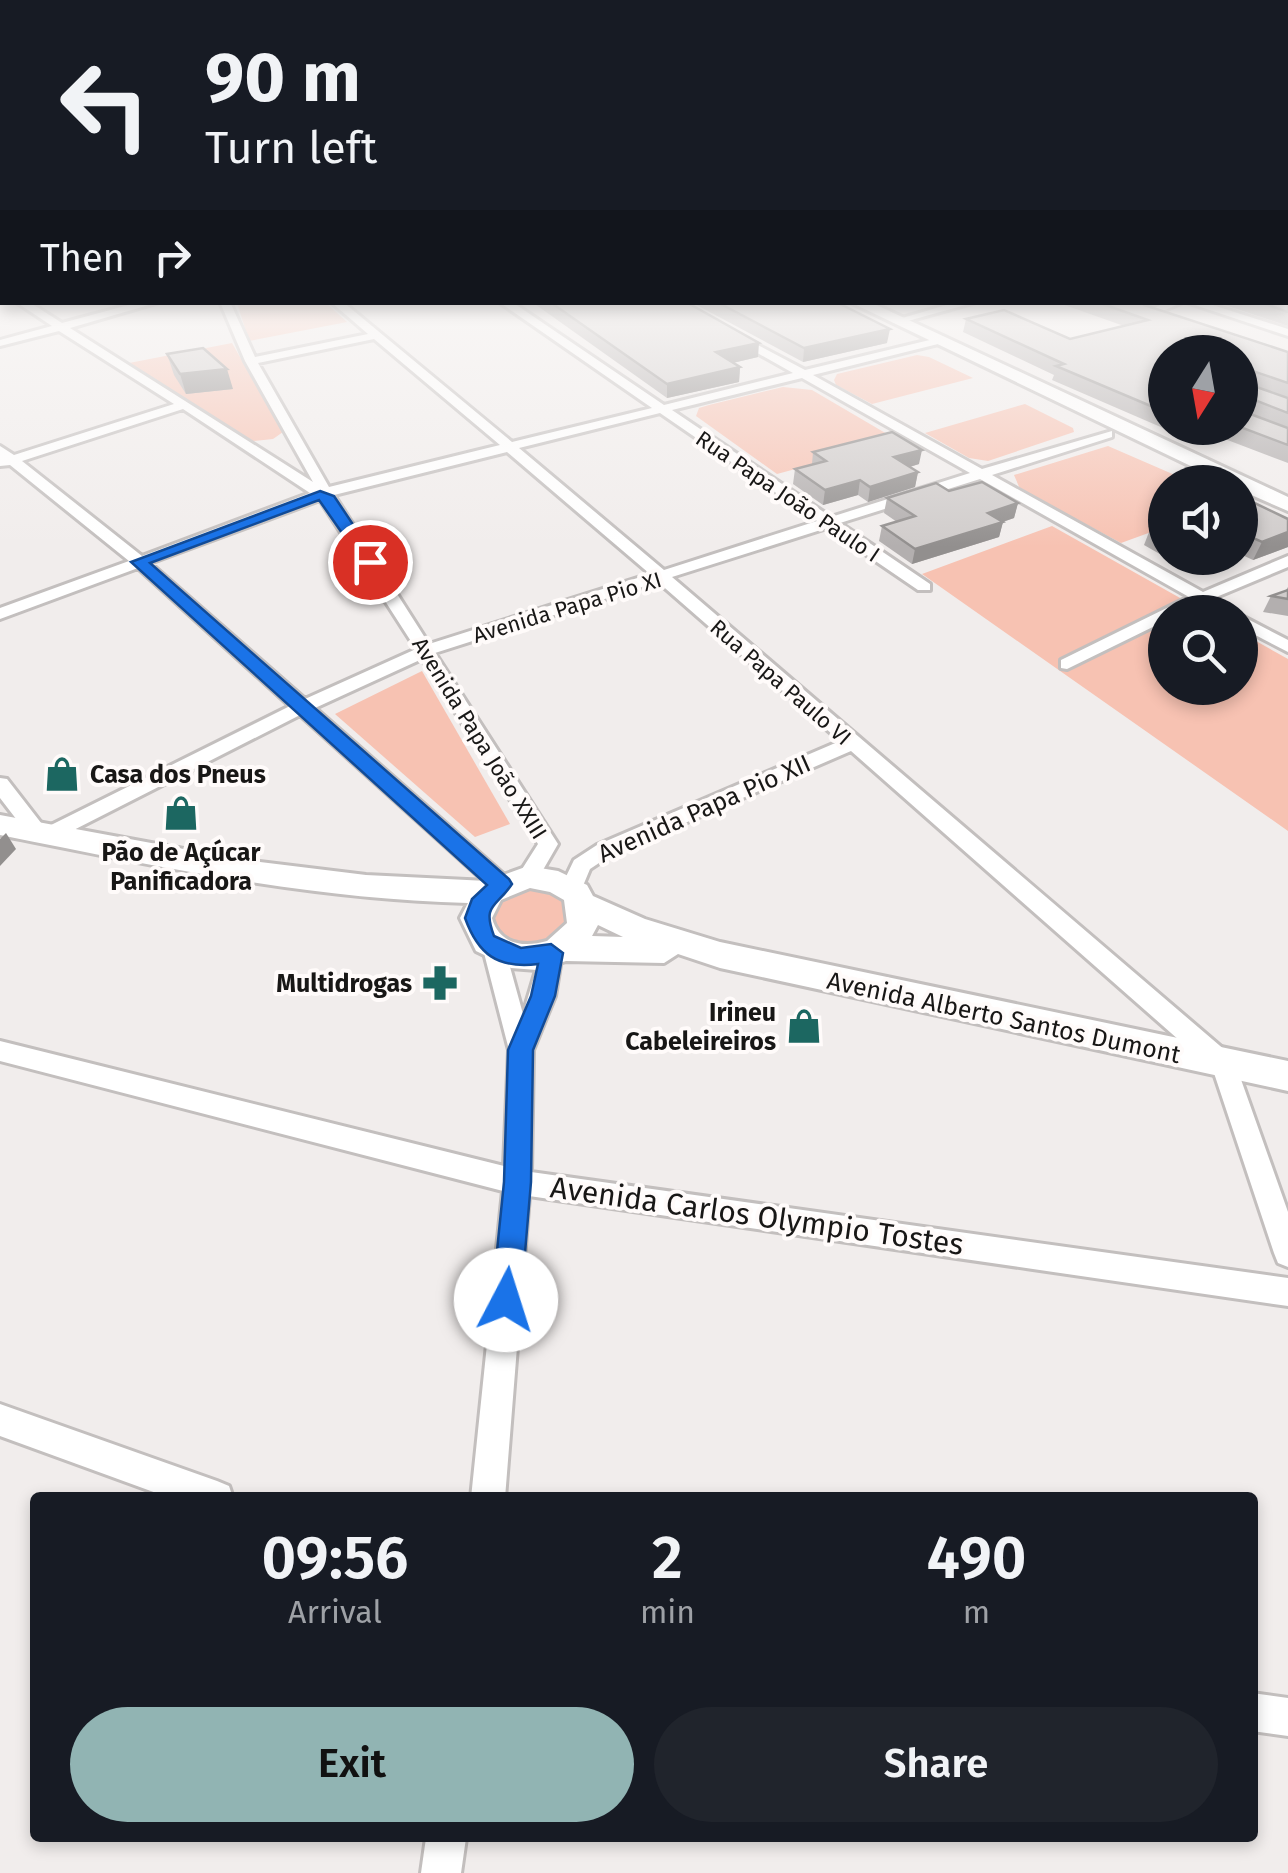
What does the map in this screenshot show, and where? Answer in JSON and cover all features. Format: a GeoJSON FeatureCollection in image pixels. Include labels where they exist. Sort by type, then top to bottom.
{"type":"FeatureCollection","features":[{"type":"Feature","properties":{"kind":"main road"},"geometry":{"type":"LineString","coordinates":[[988,372],[1171,465]]}},
{"type":"Feature","properties":{"kind":"main road"},"geometry":{"type":"LineString","coordinates":[[997,372],[1288,505]]}},
{"type":"Feature","properties":{"kind":"main road"},"geometry":{"type":"LineString","coordinates":[[1258,508],[1288,522]]}},
{"type":"Feature","properties":{"kind":"main road"},"geometry":{"type":"LineString","coordinates":[[0,825],[226,868],[374,886],[559,880],[578,896],[582,928],[557,950],[521,957],[486,940],[455,917],[374,886]]}},
{"type":"Feature","properties":{"kind":"main road"},"geometry":{"type":"LineString","coordinates":[[486,940],[476,918],[506,884]]}},
{"type":"Feature","properties":{"kind":"main road","name":"Avenida Alberto Santos Dumont"},"geometry":{"type":"LineString","coordinates":[[578,896],[634,928],[720,955],[1288,1076]]}},
{"type":"Feature","properties":{"kind":"main road","name":"Avenida Alberto Santos Dumont"},"geometry":{"type":"LineString","coordinates":[[557,950],[624,946],[720,955]]}},
{"type":"Feature","properties":{"kind":"street"},"geometry":{"type":"LineString","coordinates":[[131,372],[325,496]]}},
{"type":"Feature","properties":{"kind":"street","name":"Avenida Papa João XXIII"},"geometry":{"type":"LineString","coordinates":[[258,372],[325,496],[548,844],[506,884]]}},
{"type":"Feature","properties":{"kind":"street","name":"Rua Papa Paulo VI"},"geometry":{"type":"LineString","coordinates":[[417,372],[663,578],[850,744],[1224,1064]]}},
{"type":"Feature","properties":{"kind":"street","name":"Rua Papa João Paulo I"},"geometry":{"type":"LineString","coordinates":[[605,372],[924,587]]}},
{"type":"Feature","properties":{"kind":"street"},"geometry":{"type":"LineString","coordinates":[[795,372],[1196,595]]}},
{"type":"Feature","properties":{"kind":"street"},"geometry":{"type":"LineString","coordinates":[[0,614],[325,496],[809,372]]}},
{"type":"Feature","properties":{"kind":"street"},"geometry":{"type":"LineString","coordinates":[[4,458],[183,405]]}},
{"type":"Feature","properties":{"kind":"street"},"geometry":{"type":"LineString","coordinates":[[250,446],[276,442],[293,433]]}},
{"type":"Feature","properties":{"kind":"street","name":"Avenida Papa Pio XI"},"geometry":{"type":"LineString","coordinates":[[43,833],[427,650],[832,525],[1107,434]]}},
{"type":"Feature","properties":{"kind":"street"},"geometry":{"type":"LineString","coordinates":[[4,458],[139,562],[506,884]]}},
{"type":"Feature","properties":{"kind":"street"},"geometry":{"type":"LineString","coordinates":[[1205,595],[1288,562]]}},
{"type":"Feature","properties":{"kind":"street"},"geometry":{"type":"LineString","coordinates":[[1067,664],[1148,624]]}},
{"type":"Feature","properties":{"kind":"street"},"geometry":{"type":"LineString","coordinates":[[1258,630],[1288,647]]}},
{"type":"Feature","properties":{"kind":"street","name":"Avenida Papa Pio XII"},"geometry":{"type":"LineString","coordinates":[[578,896],[581,865],[604,850],[850,744]]}},
{"type":"Feature","properties":{"kind":"street"},"geometry":{"type":"LineString","coordinates":[[0,784],[43,833]]}},
{"type":"Feature","properties":{"kind":"street"},"geometry":{"type":"LineString","coordinates":[[486,940],[521,1050],[518,1182],[489,1492]]}},
{"type":"Feature","properties":{"kind":"street"},"geometry":{"type":"LineString","coordinates":[[521,1050],[557,950]]}},
{"type":"Feature","properties":{"kind":"street","name":"Avenida Carlos Olympio Tostes"},"geometry":{"type":"LineString","coordinates":[[0,1051],[518,1182],[1288,1292]]}},
{"type":"Feature","properties":{"kind":"street"},"geometry":{"type":"LineString","coordinates":[[1224,1064],[1288,1253]]}},
{"type":"Feature","properties":{"kind":"street"},"geometry":{"type":"LineString","coordinates":[[0,1420],[200,1492]]}},
{"type":"Feature","properties":{"kind":"street"},"geometry":{"type":"LineString","coordinates":[[1258,1713],[1288,1718]]}},
{"type":"Feature","properties":{"kind":"street"},"geometry":{"type":"LineString","coordinates":[[441,1873],[445,1842]]}},
{"type":"Feature","properties":{"kind":"shaded area"},"geometry":{"type":"Polygon","coordinates":[[[138,372],[249,372],[283,432],[273,439],[253,441],[138,372]]]}},
{"type":"Feature","properties":{"kind":"shaded area"},"geometry":{"type":"Polygon","coordinates":[[[961,372],[973,378],[872,404],[836,385],[837,374],[961,372]]]}},
{"type":"Feature","properties":{"kind":"shaded area"},"geometry":{"type":"Polygon","coordinates":[[[783,387],[812,390],[899,441],[777,474],[696,416],[699,408],[783,387]]]}},
{"type":"Feature","properties":{"kind":"shaded area"},"geometry":{"type":"Polygon","coordinates":[[[1025,404],[1074,432],[988,461],[969,458],[925,433],[1025,404]]]}},
{"type":"Feature","properties":{"kind":"shaded area"},"geometry":{"type":"Polygon","coordinates":[[[1108,446],[1152,465],[1148,465],[1148,533],[1121,543],[1020,489],[1014,475],[1108,446]]]}},
{"type":"Feature","properties":{"kind":"shaded area"},"geometry":{"type":"Polygon","coordinates":[[[1052,526],[1175,595],[1148,595],[1148,705],[1258,705],[1258,642],[1288,659],[1288,831],[922,574],[1052,526]]]}},
{"type":"Feature","properties":{"kind":"shaded area"},"geometry":{"type":"Polygon","coordinates":[[[422,671],[510,824],[475,837],[335,714],[422,671]]]}},
{"type":"Feature","properties":{"kind":"shaded area"},"geometry":{"type":"Polygon","coordinates":[[[524,888],[551,891],[571,909],[566,932],[539,947],[508,944],[491,925],[492,913],[510,893],[524,888]]]}},
{"type":"Feature","properties":{"kind":"building"},"geometry":{"type":"Polygon","coordinates":[[[650,372],[717,372],[667,384],[650,372]]]}},
{"type":"Feature","properties":{"kind":"building"},"geometry":{"type":"Polygon","coordinates":[[[1071,372],[1148,372],[1148,405],[1071,372]]]}},
{"type":"Feature","properties":{"kind":"building"},"geometry":{"type":"Polygon","coordinates":[[[1258,372],[1288,372],[1288,383],[1258,373],[1258,372]]]}},
{"type":"Feature","properties":{"kind":"building"},"geometry":{"type":"Polygon","coordinates":[[[1258,388],[1288,398],[1288,413],[1258,401],[1258,388]]]}},
{"type":"Feature","properties":{"kind":"building"},"geometry":{"type":"Polygon","coordinates":[[[1258,417],[1288,428],[1288,445],[1258,434],[1258,417]]]}},
{"type":"Feature","properties":{"kind":"building"},"geometry":{"type":"Polygon","coordinates":[[[892,432],[922,450],[894,457],[918,472],[870,487],[860,480],[825,490],[795,469],[826,461],[813,452],[892,432]]]}},
{"type":"Feature","properties":{"kind":"building"},"geometry":{"type":"Polygon","coordinates":[[[982,482],[1018,503],[988,513],[1003,522],[915,549],[882,526],[915,516],[887,498],[936,483],[949,491],[982,482]]]}},
{"type":"Feature","properties":{"kind":"building"},"geometry":{"type":"Polygon","coordinates":[[[1258,505],[1288,519],[1288,532],[1258,540],[1258,505]]]}},
{"type":"Feature","properties":{"kind":"building"},"geometry":{"type":"Polygon","coordinates":[[[1288,590],[1288,599],[1271,596],[1288,590]]]}},
{"type":"Feature","properties":{"kind":"place","name":"Casa dos Pneus"},"geometry":{"type":"Point","coordinates":[62,774]}},
{"type":"Feature","properties":{"kind":"place","name":"Pão de Açúcar Panificadora"},"geometry":{"type":"Point","coordinates":[181,813]}},
{"type":"Feature","properties":{"kind":"place","name":"Multidrogas"},"geometry":{"type":"Point","coordinates":[440,983]}},
{"type":"Feature","properties":{"kind":"place","name":"Irineu Cabeleireiros"},"geometry":{"type":"Point","coordinates":[804,1026]}},
{"type":"Feature","properties":{"kind":"route"},"geometry":{"type":"LineString","coordinates":[[370,562],[329,500],[320,495],[139,562],[501,884],[480,904],[476,918],[478,932],[485,941],[506,954],[521,957],[551,953],[543,996],[521,1050],[518,1182],[506,1300]]}}]}
